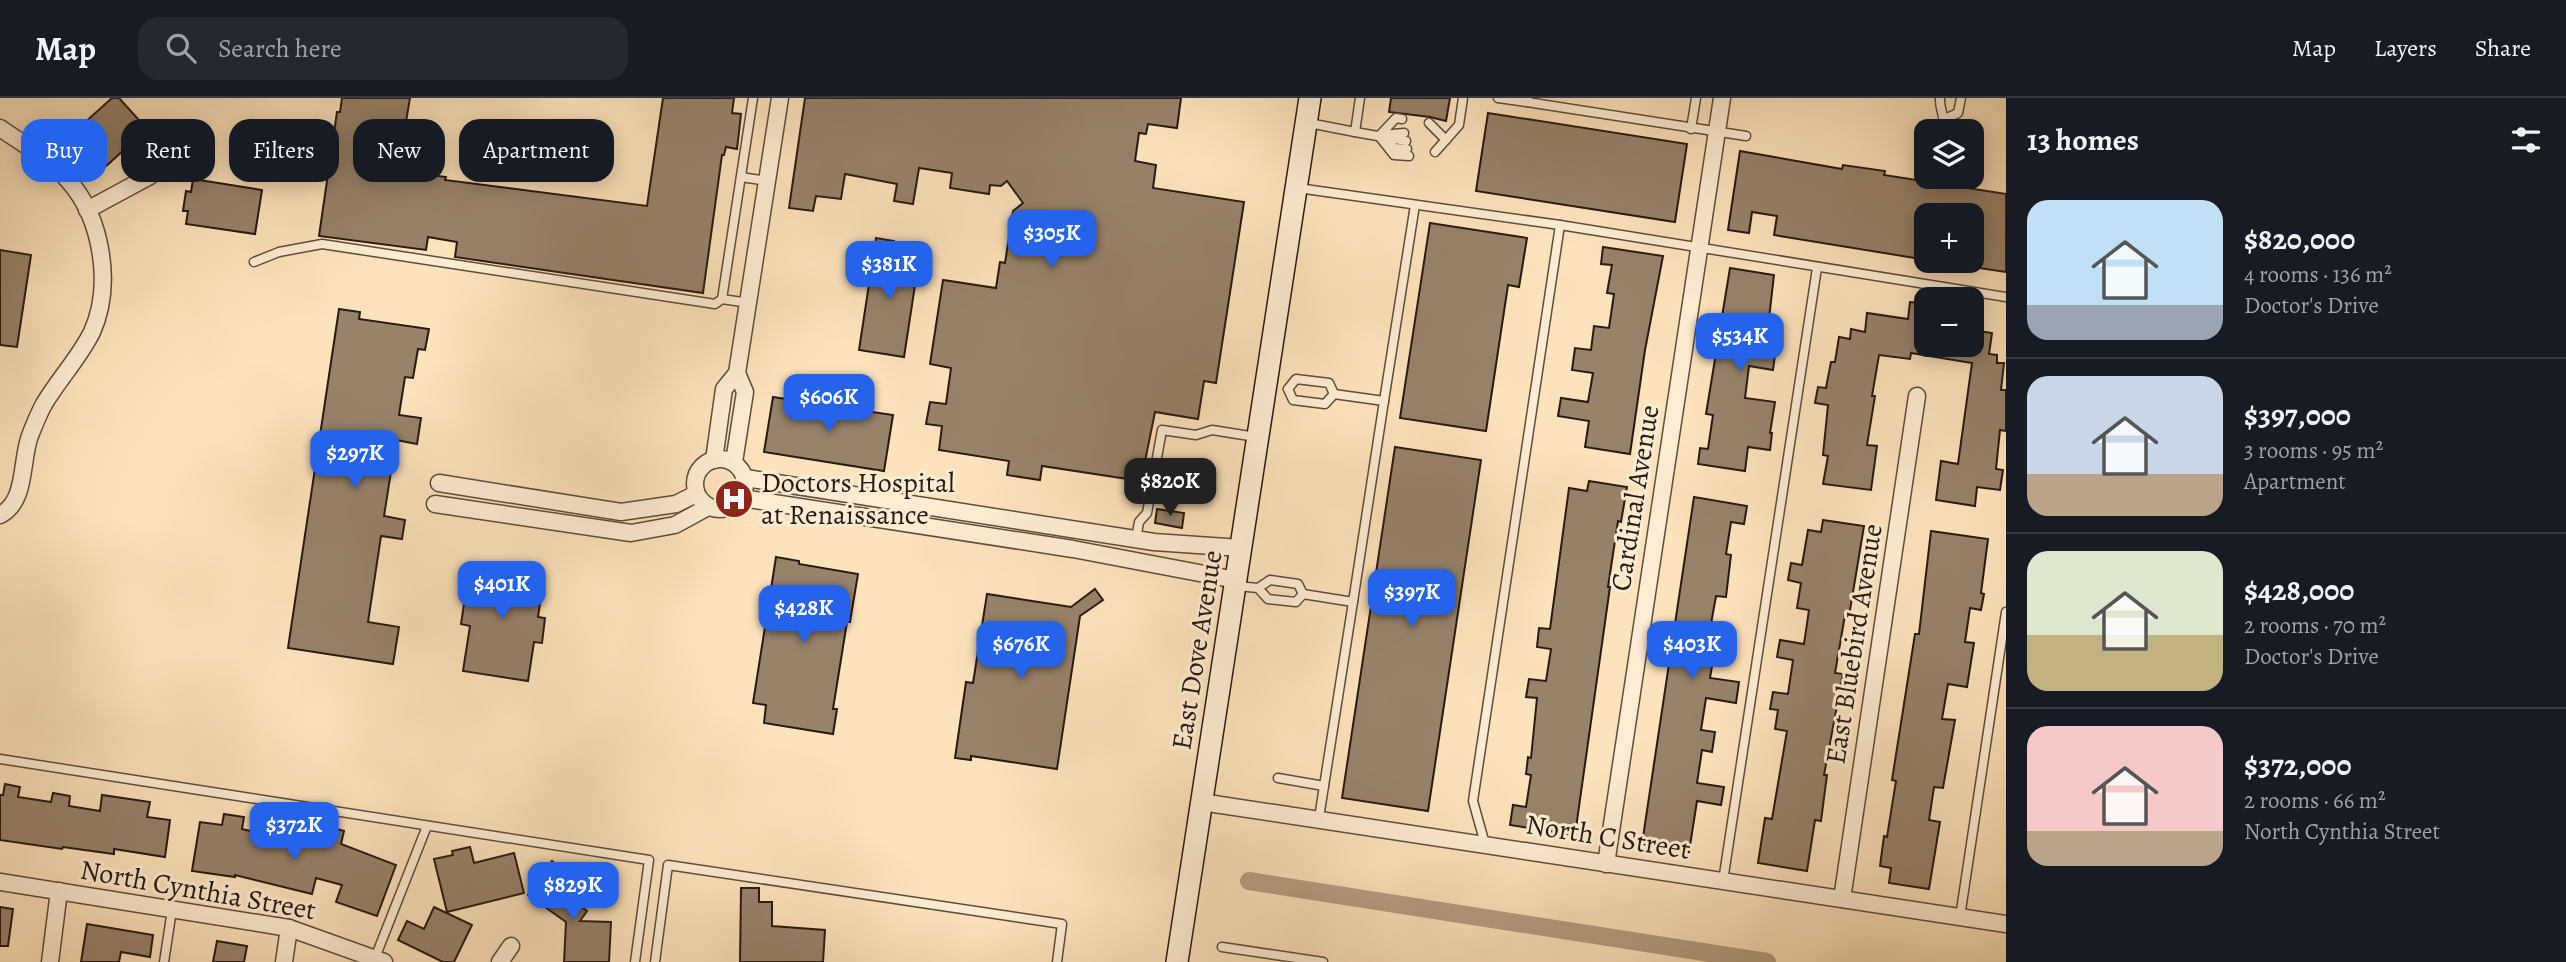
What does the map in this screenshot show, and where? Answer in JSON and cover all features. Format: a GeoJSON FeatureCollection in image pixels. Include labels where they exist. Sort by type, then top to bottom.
{"type":"FeatureCollection","features":[{"type":"Feature","properties":{"kind":"main road","name":"East Dove Avenue"},"geometry":{"type":"LineString","coordinates":[[1177,962],[1259,437],[1277,387],[1310,98]]}},
{"type":"Feature","properties":{"kind":"street"},"geometry":{"type":"LineString","coordinates":[[714,460],[724,389],[737,373],[780,98]]}},
{"type":"Feature","properties":{"kind":"street","name":"Cardinal Avenue"},"geometry":{"type":"LineString","coordinates":[[1606,864],[1723,98]]}},
{"type":"Feature","properties":{"kind":"street"},"geometry":{"type":"LineString","coordinates":[[0,128],[42,157],[69,180],[87,210],[100,244],[100,300],[93,330],[78,357],[44,405],[27,441],[17,498],[8,511],[0,515]]}},
{"type":"Feature","properties":{"kind":"street"},"geometry":{"type":"LineString","coordinates":[[87,210],[139,182]]}},
{"type":"Feature","properties":{"kind":"street"},"geometry":{"type":"LineString","coordinates":[[734,462],[745,392],[737,373]]}},
{"type":"Feature","properties":{"kind":"street","name":"East Bluebird Avenue"},"geometry":{"type":"LineString","coordinates":[[1842,899],[1917,396]]}},
{"type":"Feature","properties":{"kind":"street"},"geometry":{"type":"LineString","coordinates":[[746,478],[742,498],[729,509],[708,507],[696,494],[698,471],[714,460],[722,459],[734,462],[746,478],[1136,539],[1241,548]]}},
{"type":"Feature","properties":{"kind":"street"},"geometry":{"type":"LineString","coordinates":[[439,483],[621,512],[676,504],[696,494]]}},
{"type":"Feature","properties":{"kind":"street"},"geometry":{"type":"LineString","coordinates":[[483,511],[486,491]]}},
{"type":"Feature","properties":{"kind":"street"},"geometry":{"type":"LineString","coordinates":[[836,512],[839,492]]}},
{"type":"Feature","properties":{"kind":"street"},"geometry":{"type":"LineString","coordinates":[[742,498],[1073,549],[1236,583]]}},
{"type":"Feature","properties":{"kind":"street"},"geometry":{"type":"LineString","coordinates":[[893,521],[895,501]]}},
{"type":"Feature","properties":{"kind":"street"},"geometry":{"type":"LineString","coordinates":[[435,504],[618,532],[674,525],[708,507]]}},
{"type":"Feature","properties":{"kind":"street"},"geometry":{"type":"LineString","coordinates":[[676,504],[681,521]]}},
{"type":"Feature","properties":{"kind":"street"},"geometry":{"type":"LineString","coordinates":[[932,527],[934,508]]}},
{"type":"Feature","properties":{"kind":"street"},"geometry":{"type":"LineString","coordinates":[[618,532],[621,512]]}},
{"type":"Feature","properties":{"kind":"street"},"geometry":{"type":"LineString","coordinates":[[1028,542],[1032,522]]}},
{"type":"Feature","properties":{"kind":"street"},"geometry":{"type":"LineString","coordinates":[[1073,549],[1076,529]]}},
{"type":"Feature","properties":{"kind":"street"},"geometry":{"type":"LineString","coordinates":[[1132,560],[1136,539]]}},
{"type":"Feature","properties":{"kind":"street","name":"North C Street"},"geometry":{"type":"LineString","coordinates":[[1201,802],[2006,924]]}},
{"type":"Feature","properties":{"kind":"street","name":"North Cynthia Street"},"geometry":{"type":"LineString","coordinates":[[0,882],[289,928],[380,960]]}},
{"type":"Feature","properties":{"kind":"street"},"geometry":{"type":"LineString","coordinates":[[50,962],[59,891]]}},
{"type":"Feature","properties":{"kind":"street"},"geometry":{"type":"LineString","coordinates":[[284,962],[289,928]]}},
{"type":"Feature","properties":{"kind":"street"},"geometry":{"type":"LineString","coordinates":[[499,962],[511,946]]}},
{"type":"Feature","properties":{"kind":"lane"},"geometry":{"type":"LineString","coordinates":[[722,299],[753,98]]}},
{"type":"Feature","properties":{"kind":"lane"},"geometry":{"type":"LineString","coordinates":[[1355,132],[1360,98]]}},
{"type":"Feature","properties":{"kind":"lane"},"geometry":{"type":"LineString","coordinates":[[1447,140],[1459,125],[1463,98]]}},
{"type":"Feature","properties":{"kind":"lane"},"geometry":{"type":"LineString","coordinates":[[1498,98],[1527,100],[1746,136]]}},
{"type":"Feature","properties":{"kind":"lane"},"geometry":{"type":"LineString","coordinates":[[1691,129],[1696,98]]}},
{"type":"Feature","properties":{"kind":"lane"},"geometry":{"type":"LineString","coordinates":[[1940,98],[1939,104],[1945,119],[1958,113],[1961,98]]}},
{"type":"Feature","properties":{"kind":"lane"},"geometry":{"type":"LineString","coordinates":[[1379,136],[1396,118],[1405,137]]}},
{"type":"Feature","properties":{"kind":"lane"},"geometry":{"type":"LineString","coordinates":[[1307,122],[1379,136],[1405,137]]}},
{"type":"Feature","properties":{"kind":"lane"},"geometry":{"type":"LineString","coordinates":[[1379,136],[1394,155],[1405,137]]}},
{"type":"Feature","properties":{"kind":"lane"},"geometry":{"type":"LineString","coordinates":[[1433,140],[1447,140]]}},
{"type":"Feature","properties":{"kind":"lane"},"geometry":{"type":"LineString","coordinates":[[1433,140],[1447,140]]}},
{"type":"Feature","properties":{"kind":"lane"},"geometry":{"type":"LineString","coordinates":[[1433,140],[1447,140]]}},
{"type":"Feature","properties":{"kind":"lane"},"geometry":{"type":"LineString","coordinates":[[741,177],[767,181]]}},
{"type":"Feature","properties":{"kind":"lane"},"geometry":{"type":"LineString","coordinates":[[1298,188],[1560,225],[2006,297]]}},
{"type":"Feature","properties":{"kind":"lane"},"geometry":{"type":"LineString","coordinates":[[1319,818],[1415,205]]}},
{"type":"Feature","properties":{"kind":"lane"},"geometry":{"type":"LineString","coordinates":[[1485,844],[1473,801],[1560,225]]}},
{"type":"Feature","properties":{"kind":"lane"},"geometry":{"type":"LineString","coordinates":[[254,262],[279,252],[322,244],[715,304],[722,299],[748,303]]}},
{"type":"Feature","properties":{"kind":"lane"},"geometry":{"type":"LineString","coordinates":[[1723,881],[1817,268]]}},
{"type":"Feature","properties":{"kind":"lane"},"geometry":{"type":"LineString","coordinates":[[1296,379],[1318,381],[1329,383],[1334,394],[1325,404],[1293,400],[1277,387],[1296,379]]}},
{"type":"Feature","properties":{"kind":"lane"},"geometry":{"type":"LineString","coordinates":[[1334,394],[1384,401]]}},
{"type":"Feature","properties":{"kind":"lane"},"geometry":{"type":"LineString","coordinates":[[1136,539],[1139,522],[1147,513],[1162,430],[1196,435],[1212,430],[1259,437]]}},
{"type":"Feature","properties":{"kind":"lane"},"geometry":{"type":"LineString","coordinates":[[1258,589],[1270,580],[1298,584],[1303,594]]}},
{"type":"Feature","properties":{"kind":"lane"},"geometry":{"type":"LineString","coordinates":[[1236,583],[1258,589],[1268,599],[1296,602],[1303,594]]}},
{"type":"Feature","properties":{"kind":"lane"},"geometry":{"type":"LineString","coordinates":[[1303,594],[1353,602]]}},
{"type":"Feature","properties":{"kind":"lane"},"geometry":{"type":"LineString","coordinates":[[1960,917],[2006,612]]}},
{"type":"Feature","properties":{"kind":"lane"},"geometry":{"type":"LineString","coordinates":[[0,759],[649,860],[635,962]]}},
{"type":"Feature","properties":{"kind":"lane"},"geometry":{"type":"LineString","coordinates":[[1278,778],[1324,786]]}},
{"type":"Feature","properties":{"kind":"lane"},"geometry":{"type":"LineString","coordinates":[[380,960],[427,826]]}},
{"type":"Feature","properties":{"kind":"lane"},"geometry":{"type":"LineString","coordinates":[[655,962],[668,865],[1062,924],[1057,962]]}},
{"type":"Feature","properties":{"kind":"lane"},"geometry":{"type":"LineString","coordinates":[[164,962],[172,909]]}},
{"type":"Feature","properties":{"kind":"lane"},"geometry":{"type":"LineString","coordinates":[[1222,947],[1323,962]]}},
{"type":"Feature","properties":{"kind":"building"},"geometry":{"type":"Polygon","coordinates":[[[112,98],[119,98],[138,119],[121,119],[121,153],[107,165],[107,119],[89,119],[112,98]]]}},
{"type":"Feature","properties":{"kind":"building"},"geometry":{"type":"Polygon","coordinates":[[[342,98],[410,98],[406,119],[353,119],[353,182],[445,180],[647,206],[663,98],[734,98],[732,113],[741,114],[737,149],[726,147],[722,155],[703,293],[455,257],[457,242],[428,237],[426,250],[319,236],[327,182],[339,182],[339,119],[336,119],[337,112],[340,112],[342,98]]]}},
{"type":"Feature","properties":{"kind":"building"},"geometry":{"type":"Polygon","coordinates":[[[805,98],[1181,98],[1177,128],[1148,124],[1146,134],[1139,133],[1135,161],[1156,165],[1153,188],[1244,202],[1216,383],[1204,381],[1198,419],[1155,412],[1141,481],[1042,466],[1040,480],[1007,475],[1009,461],[939,450],[942,426],[926,424],[930,402],[946,404],[951,368],[930,364],[943,280],[996,288],[1000,262],[1005,263],[1013,211],[1023,203],[1007,181],[1001,186],[990,185],[989,194],[950,188],[952,173],[919,168],[913,204],[894,201],[897,184],[845,174],[841,199],[816,196],[813,211],[789,208],[805,98]]]}},
{"type":"Feature","properties":{"kind":"building"},"geometry":{"type":"Polygon","coordinates":[[[1391,98],[1450,98],[1446,121],[1389,112],[1391,98]]]}},
{"type":"Feature","properties":{"kind":"building"},"geometry":{"type":"Polygon","coordinates":[[[1488,113],[1687,144],[1675,222],[1476,191],[1488,113]]]}},
{"type":"Feature","properties":{"kind":"building"},"geometry":{"type":"Polygon","coordinates":[[[1740,151],[1842,169],[1843,165],[1885,171],[1884,175],[1914,180],[1914,189],[1974,189],[2006,194],[2006,272],[1984,269],[1984,203],[1914,203],[1914,258],[1774,235],[1777,216],[1752,212],[1749,233],[1728,230],[1740,151]]]}},
{"type":"Feature","properties":{"kind":"building"},"geometry":{"type":"Polygon","coordinates":[[[193,182],[212,182],[262,190],[255,234],[186,224],[188,211],[183,211],[186,191],[191,192],[193,182]]]}},
{"type":"Feature","properties":{"kind":"building"},"geometry":{"type":"Polygon","coordinates":[[[1430,223],[1527,238],[1519,287],[1508,285],[1486,431],[1400,418],[1430,223]]]}},
{"type":"Feature","properties":{"kind":"building"},"geometry":{"type":"Polygon","coordinates":[[[876,238],[894,241],[892,254],[919,259],[904,357],[859,350],[876,238]]]}},
{"type":"Feature","properties":{"kind":"building"},"geometry":{"type":"Polygon","coordinates":[[[1603,247],[1663,256],[1645,350],[1630,454],[1585,447],[1589,421],[1558,416],[1561,398],[1588,402],[1593,373],[1572,370],[1575,348],[1591,350],[1594,326],[1609,328],[1614,294],[1607,293],[1612,265],[1601,264],[1603,247]]]}},
{"type":"Feature","properties":{"kind":"building"},"geometry":{"type":"Polygon","coordinates":[[[0,250],[31,255],[17,347],[0,345],[0,250]]]}},
{"type":"Feature","properties":{"kind":"building"},"geometry":{"type":"Polygon","coordinates":[[[1730,268],[1774,275],[1765,353],[1775,355],[1773,370],[1749,366],[1745,398],[1775,402],[1770,450],[1748,447],[1745,471],[1698,464],[1700,448],[1708,449],[1713,415],[1706,414],[1730,268]]]}},
{"type":"Feature","properties":{"kind":"building"},"geometry":{"type":"Polygon","coordinates":[[[1910,302],[1914,302],[1914,353],[1911,353],[1910,359],[1879,355],[1867,445],[1877,446],[1871,490],[1823,484],[1828,456],[1823,455],[1828,405],[1815,403],[1818,387],[1826,388],[1831,362],[1835,362],[1839,337],[1850,339],[1851,329],[1865,332],[1867,313],[1908,319],[1910,302]]]}},
{"type":"Feature","properties":{"kind":"building"},"geometry":{"type":"Polygon","coordinates":[[[339,309],[360,312],[359,319],[429,329],[425,350],[418,349],[413,378],[405,377],[399,415],[421,418],[417,444],[396,440],[384,516],[405,520],[402,539],[381,536],[368,622],[399,627],[393,664],[288,648],[339,309]]]}},
{"type":"Feature","properties":{"kind":"building"},"geometry":{"type":"Polygon","coordinates":[[[1984,332],[1992,333],[1989,354],[1997,355],[1997,363],[2004,363],[2001,390],[2006,390],[2006,431],[2000,430],[1996,469],[2003,470],[2000,490],[1977,487],[1975,506],[1936,500],[1941,461],[1958,464],[1972,363],[1935,357],[1984,357],[1984,332]]]}},
{"type":"Feature","properties":{"kind":"building"},"geometry":{"type":"Polygon","coordinates":[[[773,397],[893,415],[884,471],[764,452],[773,397]]]}},
{"type":"Feature","properties":{"kind":"building"},"geometry":{"type":"Polygon","coordinates":[[[1395,447],[1481,460],[1428,811],[1342,798],[1395,447]]]}},
{"type":"Feature","properties":{"kind":"building"},"geometry":{"type":"Polygon","coordinates":[[[1589,481],[1627,487],[1621,522],[1618,521],[1608,587],[1575,835],[1510,825],[1513,805],[1526,807],[1531,775],[1526,774],[1528,757],[1531,758],[1537,698],[1526,697],[1529,679],[1546,681],[1551,649],[1537,647],[1539,628],[1550,629],[1569,488],[1587,491],[1589,481]]]}},
{"type":"Feature","properties":{"kind":"building"},"geometry":{"type":"Polygon","coordinates":[[[1694,497],[1747,506],[1744,524],[1731,522],[1726,554],[1731,555],[1726,597],[1716,596],[1711,624],[1722,626],[1710,678],[1739,682],[1736,703],[1706,698],[1701,730],[1715,732],[1712,752],[1702,750],[1697,783],[1724,787],[1721,805],[1697,801],[1689,852],[1642,844],[1694,497]]]}},
{"type":"Feature","properties":{"kind":"building"},"geometry":{"type":"Polygon","coordinates":[[[1157,509],[1184,513],[1182,528],[1155,523],[1157,509]]]}},
{"type":"Feature","properties":{"kind":"building"},"geometry":{"type":"Polygon","coordinates":[[[1823,520],[1864,526],[1849,616],[1845,615],[1835,673],[1843,674],[1824,775],[1827,775],[1821,821],[1815,820],[1807,871],[1758,863],[1765,818],[1772,819],[1787,731],[1775,729],[1778,710],[1770,709],[1773,692],[1788,694],[1793,660],[1777,657],[1780,640],[1804,644],[1809,610],[1797,608],[1801,583],[1788,580],[1791,563],[1802,565],[1808,530],[1821,532],[1823,520]]]}},
{"type":"Feature","properties":{"kind":"building"},"geometry":{"type":"Polygon","coordinates":[[[1931,531],[1988,539],[1981,610],[1970,608],[1965,642],[1974,643],[1967,687],[1948,684],[1942,719],[1955,720],[1943,788],[1934,787],[1929,820],[1940,822],[1929,889],[1889,883],[1891,868],[1880,866],[1896,781],[1892,780],[1915,634],[1919,634],[1931,531]]]}},
{"type":"Feature","properties":{"kind":"building"},"geometry":{"type":"Polygon","coordinates":[[[776,557],[799,561],[799,564],[858,574],[833,709],[837,709],[833,734],[764,723],[766,705],[753,703],[776,557]]]}},
{"type":"Feature","properties":{"kind":"building"},"geometry":{"type":"Polygon","coordinates":[[[470,564],[544,576],[538,617],[545,618],[542,643],[534,642],[528,681],[463,671],[470,626],[461,624],[470,564]]]}},
{"type":"Feature","properties":{"kind":"building"},"geometry":{"type":"Polygon","coordinates":[[[1095,589],[1103,600],[1080,616],[1057,769],[971,756],[971,760],[955,758],[966,682],[973,683],[987,594],[1071,607],[1095,589]]]}},
{"type":"Feature","properties":{"kind":"building"},"geometry":{"type":"Polygon","coordinates":[[[5,784],[20,787],[18,797],[51,802],[53,793],[70,796],[69,806],[100,811],[102,795],[150,802],[147,817],[170,820],[165,857],[114,849],[114,854],[0,840],[0,795],[3,795],[5,784]]]}},
{"type":"Feature","properties":{"kind":"building"},"geometry":{"type":"Polygon","coordinates":[[[224,814],[244,817],[242,829],[314,847],[320,824],[344,831],[341,844],[396,865],[377,916],[336,902],[342,885],[316,878],[312,894],[235,875],[192,871],[200,822],[222,825],[224,814]]]}},
{"type":"Feature","properties":{"kind":"building"},"geometry":{"type":"Polygon","coordinates":[[[470,847],[474,863],[514,853],[524,893],[447,912],[434,859],[453,855],[452,851],[470,847]]]}},
{"type":"Feature","properties":{"kind":"building"},"geometry":{"type":"Polygon","coordinates":[[[552,861],[563,870],[552,885],[587,911],[580,921],[611,922],[609,962],[564,962],[566,922],[528,895],[552,861]]]}},
{"type":"Feature","properties":{"kind":"building"},"geometry":{"type":"Polygon","coordinates":[[[741,888],[759,888],[759,902],[772,902],[772,926],[825,930],[823,962],[740,962],[741,888]]]}},
{"type":"Feature","properties":{"kind":"building"},"geometry":{"type":"Polygon","coordinates":[[[0,907],[13,909],[8,946],[0,946],[0,907]]]}},
{"type":"Feature","properties":{"kind":"building"},"geometry":{"type":"Polygon","coordinates":[[[434,907],[472,925],[454,962],[443,962],[398,940],[407,921],[424,929],[434,907]]]}},
{"type":"Feature","properties":{"kind":"building"},"geometry":{"type":"Polygon","coordinates":[[[87,924],[153,935],[150,957],[121,952],[119,962],[81,962],[87,924]]]}},
{"type":"Feature","properties":{"kind":"building"},"geometry":{"type":"Polygon","coordinates":[[[217,941],[247,946],[244,962],[213,962],[217,941]]]}},
{"type":"Feature","properties":{"kind":"waterway"},"geometry":{"type":"LineString","coordinates":[[1249,881],[1767,962]]}},
{"type":"Feature","properties":{"kind":"place","name":"Doctors Hospital at Renaissance"},"geometry":{"type":"Point","coordinates":[734,499]}}]}
